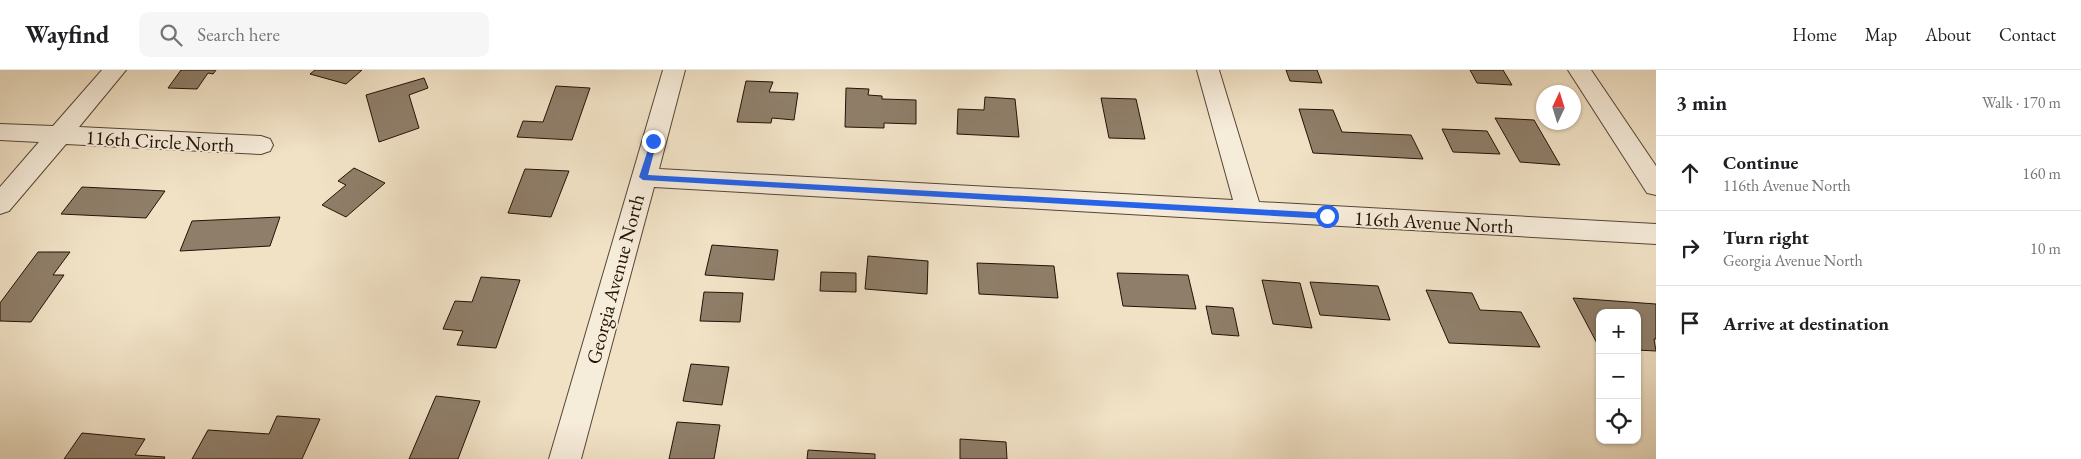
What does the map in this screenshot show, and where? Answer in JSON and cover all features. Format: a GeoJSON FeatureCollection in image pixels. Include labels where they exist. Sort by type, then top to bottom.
{"type":"FeatureCollection","features":[{"type":"Feature","properties":{"kind":"street"},"geometry":{"type":"LineString","coordinates":[[0,204],[115,70]]}},
{"type":"Feature","properties":{"kind":"street","name":"Georgia Avenue North"},"geometry":{"type":"LineString","coordinates":[[565,459],[674,70]]}},
{"type":"Feature","properties":{"kind":"street"},"geometry":{"type":"LineString","coordinates":[[1208,70],[1250,211]]}},
{"type":"Feature","properties":{"kind":"street"},"geometry":{"type":"LineString","coordinates":[[1579,70],[1656,186]]}},
{"type":"Feature","properties":{"kind":"street"},"geometry":{"type":"LineString","coordinates":[[0,132],[59,136]]}},
{"type":"Feature","properties":{"kind":"street","name":"116th Circle North"},"geometry":{"type":"LineString","coordinates":[[59,136],[261,145]]}},
{"type":"Feature","properties":{"kind":"street","name":"116th Avenue North"},"geometry":{"type":"LineString","coordinates":[[643,177],[1656,234]]}},
{"type":"Feature","properties":{"kind":"building"},"geometry":{"type":"Polygon","coordinates":[[[181,70],[216,70],[213,74],[208,73],[197,89],[168,88],[181,70]]]}},
{"type":"Feature","properties":{"kind":"building"},"geometry":{"type":"Polygon","coordinates":[[[315,70],[362,70],[346,84],[310,74],[315,70]]]}},
{"type":"Feature","properties":{"kind":"building"},"geometry":{"type":"Polygon","coordinates":[[[1286,70],[1317,70],[1322,83],[1290,81],[1286,70]]]}},
{"type":"Feature","properties":{"kind":"building"},"geometry":{"type":"Polygon","coordinates":[[[1470,70],[1503,70],[1512,85],[1477,83],[1470,70]]]}},
{"type":"Feature","properties":{"kind":"building"},"geometry":{"type":"Polygon","coordinates":[[[424,78],[428,88],[409,95],[419,128],[379,142],[366,95],[424,78]]]}},
{"type":"Feature","properties":{"kind":"building"},"geometry":{"type":"Polygon","coordinates":[[[746,81],[773,82],[769,92],[798,93],[794,120],[772,118],[771,123],[737,122],[746,81]]]}},
{"type":"Feature","properties":{"kind":"building"},"geometry":{"type":"Polygon","coordinates":[[[556,86],[590,88],[572,140],[517,137],[523,121],[543,122],[556,86]]]}},
{"type":"Feature","properties":{"kind":"building"},"geometry":{"type":"Polygon","coordinates":[[[846,88],[869,89],[868,95],[882,96],[882,99],[916,100],[916,124],[884,123],[884,128],[845,127],[846,88]]]}},
{"type":"Feature","properties":{"kind":"building"},"geometry":{"type":"Polygon","coordinates":[[[985,97],[1015,99],[1019,137],[957,134],[958,109],[984,110],[985,97]]]}},
{"type":"Feature","properties":{"kind":"building"},"geometry":{"type":"Polygon","coordinates":[[[1101,98],[1136,99],[1145,139],[1109,138],[1101,98]]]}},
{"type":"Feature","properties":{"kind":"building"},"geometry":{"type":"Polygon","coordinates":[[[1299,109],[1333,110],[1342,132],[1411,135],[1423,159],[1313,153],[1299,109]]]}},
{"type":"Feature","properties":{"kind":"building"},"geometry":{"type":"Polygon","coordinates":[[[1495,118],[1534,120],[1536,130],[1540,130],[1560,165],[1520,162],[1495,118]]]}},
{"type":"Feature","properties":{"kind":"building"},"geometry":{"type":"Polygon","coordinates":[[[1442,129],[1487,131],[1500,154],[1453,152],[1442,129]]]}},
{"type":"Feature","properties":{"kind":"building"},"geometry":{"type":"Polygon","coordinates":[[[354,168],[385,183],[346,217],[322,205],[346,185],[338,181],[354,168]]]}},
{"type":"Feature","properties":{"kind":"building"},"geometry":{"type":"Polygon","coordinates":[[[525,169],[569,171],[551,217],[508,213],[525,169]]]}},
{"type":"Feature","properties":{"kind":"building"},"geometry":{"type":"Polygon","coordinates":[[[82,187],[165,191],[146,218],[61,214],[82,187]]]}},
{"type":"Feature","properties":{"kind":"building"},"geometry":{"type":"Polygon","coordinates":[[[280,217],[270,246],[180,251],[192,221],[280,217]]]}},
{"type":"Feature","properties":{"kind":"building"},"geometry":{"type":"Polygon","coordinates":[[[712,245],[778,250],[774,280],[705,275],[712,245]]]}},
{"type":"Feature","properties":{"kind":"building"},"geometry":{"type":"Polygon","coordinates":[[[38,252],[70,252],[53,275],[64,275],[31,322],[0,321],[0,303],[38,252]]]}},
{"type":"Feature","properties":{"kind":"building"},"geometry":{"type":"Polygon","coordinates":[[[868,256],[928,261],[927,294],[865,289],[868,256]]]}},
{"type":"Feature","properties":{"kind":"building"},"geometry":{"type":"Polygon","coordinates":[[[977,263],[1054,266],[1058,298],[979,294],[977,263]]]}},
{"type":"Feature","properties":{"kind":"building"},"geometry":{"type":"Polygon","coordinates":[[[821,272],[856,273],[856,292],[820,291],[821,272]]]}},
{"type":"Feature","properties":{"kind":"building"},"geometry":{"type":"Polygon","coordinates":[[[1117,273],[1188,275],[1196,309],[1123,306],[1117,273]]]}},
{"type":"Feature","properties":{"kind":"building"},"geometry":{"type":"Polygon","coordinates":[[[481,277],[520,280],[496,348],[457,345],[463,331],[443,329],[455,301],[472,302],[481,277]]]}},
{"type":"Feature","properties":{"kind":"building"},"geometry":{"type":"Polygon","coordinates":[[[1262,280],[1300,283],[1312,328],[1273,324],[1262,280]]]}},
{"type":"Feature","properties":{"kind":"building"},"geometry":{"type":"Polygon","coordinates":[[[1310,282],[1378,286],[1390,320],[1320,315],[1310,282]]]}},
{"type":"Feature","properties":{"kind":"building"},"geometry":{"type":"Polygon","coordinates":[[[1426,290],[1472,293],[1480,310],[1521,312],[1540,347],[1449,343],[1426,290]]]}},
{"type":"Feature","properties":{"kind":"building"},"geometry":{"type":"Polygon","coordinates":[[[704,292],[743,293],[740,322],[700,321],[704,292]]]}},
{"type":"Feature","properties":{"kind":"building"},"geometry":{"type":"Polygon","coordinates":[[[1573,298],[1656,304],[1656,339],[1654,339],[1656,351],[1641,350],[1641,309],[1596,309],[1596,341],[1573,298]]]}},
{"type":"Feature","properties":{"kind":"building"},"geometry":{"type":"Polygon","coordinates":[[[1206,306],[1233,308],[1239,336],[1212,334],[1206,306]]]}},
{"type":"Feature","properties":{"kind":"building"},"geometry":{"type":"Polygon","coordinates":[[[691,364],[729,367],[722,405],[683,401],[691,364]]]}},
{"type":"Feature","properties":{"kind":"building"},"geometry":{"type":"Polygon","coordinates":[[[436,396],[480,401],[458,459],[409,459],[436,396]]]}},
{"type":"Feature","properties":{"kind":"building"},"geometry":{"type":"Polygon","coordinates":[[[277,416],[320,419],[302,459],[192,459],[208,430],[269,434],[277,416]]]}},
{"type":"Feature","properties":{"kind":"building"},"geometry":{"type":"Polygon","coordinates":[[[677,422],[720,425],[714,459],[669,459],[677,422]]]}},
{"type":"Feature","properties":{"kind":"building"},"geometry":{"type":"Polygon","coordinates":[[[82,433],[145,439],[135,455],[165,457],[164,459],[64,459],[82,433]]]}},
{"type":"Feature","properties":{"kind":"building"},"geometry":{"type":"Polygon","coordinates":[[[960,439],[1006,442],[1007,459],[960,459],[960,439]]]}},
{"type":"Feature","properties":{"kind":"building"},"geometry":{"type":"Polygon","coordinates":[[[808,450],[875,454],[875,459],[807,459],[808,450]]]}},
{"type":"Feature","properties":{"kind":"route"},"geometry":{"type":"LineString","coordinates":[[653,141],[643,177],[1327,216]]}}]}
